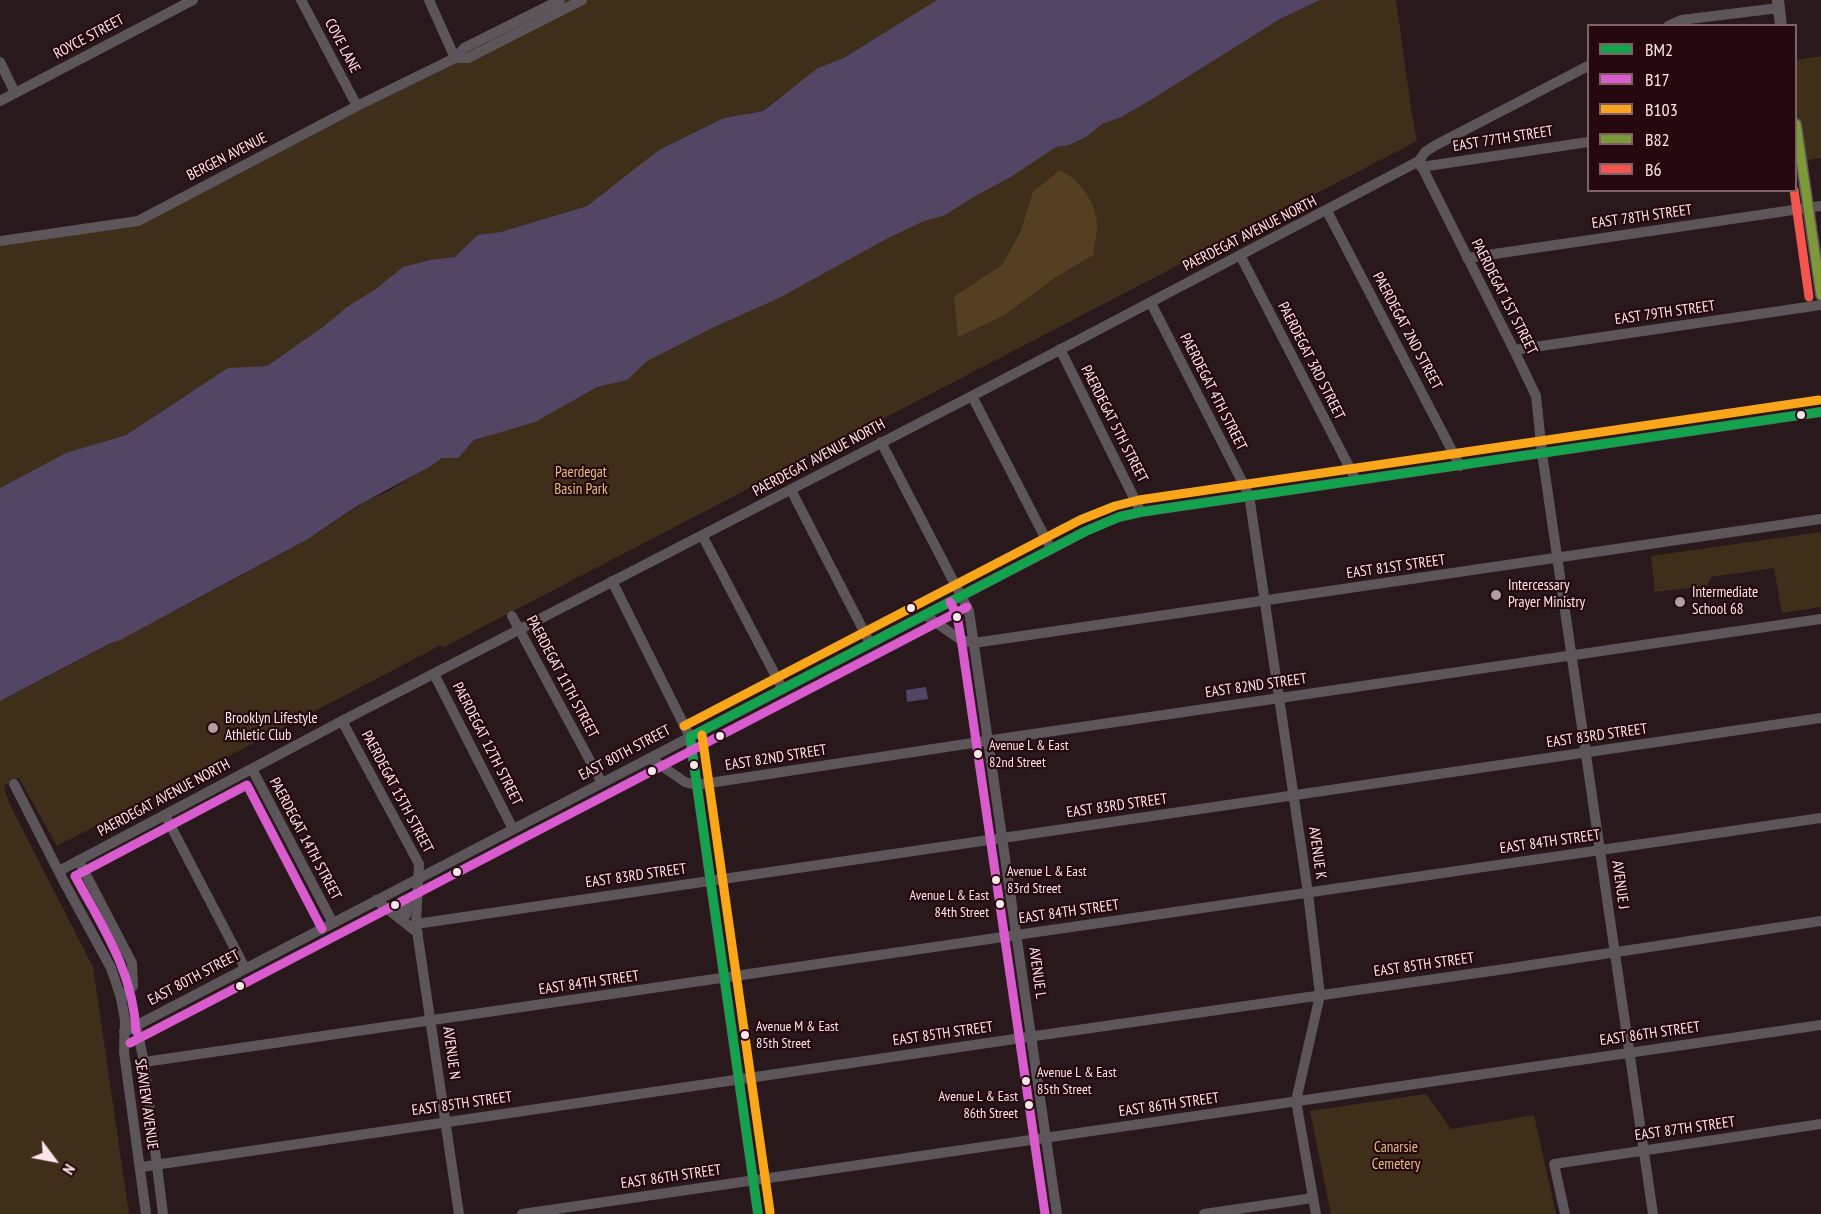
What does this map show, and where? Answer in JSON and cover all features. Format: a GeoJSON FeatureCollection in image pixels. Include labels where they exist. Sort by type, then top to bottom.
{"type":"FeatureCollection","features":[{"type":"Feature","properties":{"kind":"main road"},"geometry":{"type":"LineString","coordinates":[[1778,4],[1781,24]]}},
{"type":"Feature","properties":{"kind":"main road"},"geometry":{"type":"LineString","coordinates":[[1797,128],[1815,207],[1821,295]]}},
{"type":"Feature","properties":{"kind":"street","name":"COVE LANE"},"geometry":{"type":"LineString","coordinates":[[301,0],[357,106]]}},
{"type":"Feature","properties":{"kind":"street"},"geometry":{"type":"LineString","coordinates":[[429,0],[455,58]]}},
{"type":"Feature","properties":{"kind":"street","name":"BERGEN AVENUE"},"geometry":{"type":"LineString","coordinates":[[0,241],[138,221],[357,106],[455,58],[464,48],[560,0]]}},
{"type":"Feature","properties":{"kind":"street","name":"BERGEN AVENUE"},"geometry":{"type":"LineString","coordinates":[[539,10],[582,0]]}},
{"type":"Feature","properties":{"kind":"street","name":"ROYCE STREET"},"geometry":{"type":"LineString","coordinates":[[0,101],[186,1]]}},
{"type":"Feature","properties":{"kind":"street"},"geometry":{"type":"LineString","coordinates":[[1672,24],[1681,20],[1778,4]]}},
{"type":"Feature","properties":{"kind":"street"},"geometry":{"type":"LineString","coordinates":[[0,62],[15,93]]}},
{"type":"Feature","properties":{"kind":"street","name":"PAERDEGAT AVENUE NORTH"},"geometry":{"type":"LineString","coordinates":[[59,871],[519,629],[1420,164],[1425,152],[1436,145],[1587,67]]}},
{"type":"Feature","properties":{"kind":"street","name":"EAST 77TH STREET"},"geometry":{"type":"LineString","coordinates":[[1420,164],[1587,141]]}},
{"type":"Feature","properties":{"kind":"street","name":"PAERDEGAT 1ST STREET"},"geometry":{"type":"LineString","coordinates":[[1420,164],[1536,396],[1542,453]]}},
{"type":"Feature","properties":{"kind":"street","name":"EAST 78TH STREET"},"geometry":{"type":"LineString","coordinates":[[1467,258],[1815,207]]}},
{"type":"Feature","properties":{"kind":"street","name":"PAERDEGAT 2ND STREET"},"geometry":{"type":"LineString","coordinates":[[1327,211],[1460,466]]}},
{"type":"Feature","properties":{"kind":"street","name":"PAERDEGAT 3RD STREET"},"geometry":{"type":"LineString","coordinates":[[1240,255],[1356,480]]}},
{"type":"Feature","properties":{"kind":"street","name":"PAERDEGAT 4TH STREET"},"geometry":{"type":"LineString","coordinates":[[1151,303],[1249,495]]}},
{"type":"Feature","properties":{"kind":"street","name":"EAST 79TH STREET"},"geometry":{"type":"LineString","coordinates":[[1514,350],[1821,305]]}},
{"type":"Feature","properties":{"kind":"street","name":"PAERDEGAT 5TH STREET"},"geometry":{"type":"LineString","coordinates":[[1060,349],[1141,512]]}},
{"type":"Feature","properties":{"kind":"street"},"geometry":{"type":"LineString","coordinates":[[972,396],[1051,549]]}},
{"type":"Feature","properties":{"kind":"street","name":"EAST 80TH STREET"},"geometry":{"type":"LineString","coordinates":[[124,1032],[1101,523],[1141,512],[1249,495],[1821,412]]}},
{"type":"Feature","properties":{"kind":"street","name":"AVENUE L"},"geometry":{"type":"LineString","coordinates":[[881,442],[969,611],[1058,1214]]}},
{"type":"Feature","properties":{"kind":"street","name":"AVENUE J"},"geometry":{"type":"LineString","coordinates":[[1542,453],[1653,1214]]}},
{"type":"Feature","properties":{"kind":"street"},"geometry":{"type":"LineString","coordinates":[[791,490],[870,643]]}},
{"type":"Feature","properties":{"kind":"street","name":"AVENUE K"},"geometry":{"type":"LineString","coordinates":[[1249,495],[1308,893],[1320,995],[1296,1101],[1316,1214]]}},
{"type":"Feature","properties":{"kind":"street","name":"EAST 81ST STREET"},"geometry":{"type":"LineString","coordinates":[[974,644],[1821,519]]}},
{"type":"Feature","properties":{"kind":"street"},"geometry":{"type":"LineString","coordinates":[[702,535],[782,688]]}},
{"type":"Feature","properties":{"kind":"street"},"geometry":{"type":"LineString","coordinates":[[612,581],[690,737],[758,1214]]}},
{"type":"Feature","properties":{"kind":"street"},"geometry":{"type":"LineString","coordinates":[[925,615],[961,640],[974,644]]}},
{"type":"Feature","properties":{"kind":"street","name":"PAERDEGAT 11TH STREET"},"geometry":{"type":"LineString","coordinates":[[512,616],[602,783]]}},
{"type":"Feature","properties":{"kind":"street","name":"EAST 82ND STREET"},"geometry":{"type":"LineString","coordinates":[[696,785],[1821,619]]}},
{"type":"Feature","properties":{"kind":"street","name":"PAERDEGAT 12TH STREET"},"geometry":{"type":"LineString","coordinates":[[434,674],[513,829]]}},
{"type":"Feature","properties":{"kind":"street","name":"EAST 83RD STREET"},"geometry":{"type":"LineString","coordinates":[[417,928],[709,881],[1821,718]]}},
{"type":"Feature","properties":{"kind":"street","name":"PAERDEGAT 13TH STREET"},"geometry":{"type":"LineString","coordinates":[[342,721],[419,864],[418,879]]}},
{"type":"Feature","properties":{"kind":"street"},"geometry":{"type":"LineString","coordinates":[[650,758],[685,782],[696,785]]}},
{"type":"Feature","properties":{"kind":"street","name":"PAERDEGAT 14TH STREET"},"geometry":{"type":"LineString","coordinates":[[252,769],[333,923]]}},
{"type":"Feature","properties":{"kind":"street","name":"SEAVIEW AVENUE"},"geometry":{"type":"LineString","coordinates":[[14,784],[111,968],[121,998],[125,1020],[124,1052],[146,1214]]}},
{"type":"Feature","properties":{"kind":"street"},"geometry":{"type":"LineString","coordinates":[[165,815],[245,968]]}},
{"type":"Feature","properties":{"kind":"street","name":"EAST 84TH STREET"},"geometry":{"type":"LineString","coordinates":[[144,1062],[1821,818]]}},
{"type":"Feature","properties":{"kind":"street"},"geometry":{"type":"LineString","coordinates":[[78,861],[132,963],[133,986],[121,998]]}},
{"type":"Feature","properties":{"kind":"street","name":"AVENUE N"},"geometry":{"type":"LineString","coordinates":[[418,879],[417,928],[459,1214]]}},
{"type":"Feature","properties":{"kind":"street"},"geometry":{"type":"LineString","coordinates":[[376,900],[417,928]]}},
{"type":"Feature","properties":{"kind":"street","name":"EAST 85TH STREET"},"geometry":{"type":"LineString","coordinates":[[141,1167],[1821,921]]}},
{"type":"Feature","properties":{"kind":"street","name":"EAST 86TH STREET"},"geometry":{"type":"LineString","coordinates":[[522,1214],[1821,1024]]}},
{"type":"Feature","properties":{"kind":"street","name":"SEAVIEW AVENUE"},"geometry":{"type":"LineString","coordinates":[[136,1026],[144,1062],[164,1214]]}},
{"type":"Feature","properties":{"kind":"street","name":"EAST 87TH STREET"},"geometry":{"type":"LineString","coordinates":[[1565,1214],[1554,1164],[1821,1124]]}},
{"type":"Feature","properties":{"kind":"street"},"geometry":{"type":"LineString","coordinates":[[1204,1214],[1313,1198]]}},
{"type":"Feature","properties":{"kind":"green space"},"geometry":{"type":"Polygon","coordinates":[[[560,0],[969,0],[780,97],[762,111],[749,113],[623,178],[587,206],[543,219],[286,352],[267,366],[259,366],[185,396],[126,435],[67,453],[0,488],[0,244],[138,221],[560,0]]]}},
{"type":"Feature","properties":{"kind":"green space","name":"Paerdegat Basin Park"},"geometry":{"type":"Polygon","coordinates":[[[1320,0],[1396,0],[1417,141],[57,846],[19,778],[4,785],[12,809],[93,967],[129,1214],[0,1214],[0,701],[308,539],[366,501],[387,492],[442,458],[468,447],[474,440],[488,436],[1199,69],[1280,19],[1320,0]]]}},
{"type":"Feature","properties":{"kind":"green space"},"geometry":{"type":"Polygon","coordinates":[[[1821,56],[1821,158],[1801,161],[1797,131],[1797,60],[1821,56]]]}},
{"type":"Feature","properties":{"kind":"green space"},"geometry":{"type":"Polygon","coordinates":[[[1821,532],[1821,607],[1782,613],[1774,568],[1711,577],[1707,586],[1655,592],[1651,556],[1821,532]]]}},
{"type":"Feature","properties":{"kind":"green space","name":"Canarsie Cemetery"},"geometry":{"type":"Polygon","coordinates":[[[1426,1094],[1451,1129],[1534,1115],[1556,1214],[1331,1214],[1310,1111],[1426,1094]]]}},
{"type":"Feature","properties":{"kind":"shaded area"},"geometry":{"type":"Polygon","coordinates":[[[937,0],[1320,0],[1280,19],[1144,104],[1121,117],[1102,124],[1086,137],[1069,145],[1056,147],[1009,178],[945,215],[924,221],[888,238],[777,299],[714,327],[647,361],[627,380],[597,387],[535,422],[474,440],[458,458],[442,458],[357,506],[308,539],[120,640],[0,701],[0,488],[66,453],[126,435],[228,368],[267,366],[323,327],[347,307],[376,289],[403,267],[455,257],[478,235],[501,232],[587,206],[659,150],[724,118],[763,111],[818,68],[844,58],[937,0]]]}},
{"type":"Feature","properties":{"kind":"shaded area"},"geometry":{"type":"Polygon","coordinates":[[[1060,170],[1078,184],[1088,196],[1094,210],[1097,226],[1093,255],[1056,277],[1003,316],[958,337],[954,297],[1002,265],[1020,233],[1033,192],[1060,170]]]}},
{"type":"Feature","properties":{"kind":"shaded area"},"geometry":{"type":"Polygon","coordinates":[[[926,687],[928,699],[907,702],[906,690],[926,687]]]}},
{"type":"Feature","properties":{"kind":"transit line","name":"B82"},"geometry":{"type":"LineString","coordinates":[[1797,131],[1821,295]]}},
{"type":"Feature","properties":{"kind":"transit line","name":"B6"},"geometry":{"type":"LineString","coordinates":[[1794,192],[1809,297]]}},
{"type":"Feature","properties":{"kind":"transit line","name":"B103"},"geometry":{"type":"LineString","coordinates":[[684,726],[1080,520],[1115,506],[1139,500],[1819,400]]}},
{"type":"Feature","properties":{"kind":"transit line","name":"BM2"},"geometry":{"type":"LineString","coordinates":[[690,737],[1086,531],[1119,517],[1821,412]]}},
{"type":"Feature","properties":{"kind":"transit line","name":"B17"},"geometry":{"type":"LineString","coordinates":[[950,602],[957,615],[962,645],[1045,1214]]}},
{"type":"Feature","properties":{"kind":"transit line","name":"B17"},"geometry":{"type":"LineString","coordinates":[[130,1043],[967,607]]}},
{"type":"Feature","properties":{"kind":"transit line","name":"B103"},"geometry":{"type":"LineString","coordinates":[[702,735],[770,1212]]}},
{"type":"Feature","properties":{"kind":"transit line","name":"BM2"},"geometry":{"type":"LineString","coordinates":[[690,737],[758,1214]]}},
{"type":"Feature","properties":{"kind":"transit line","name":"B17"},"geometry":{"type":"LineString","coordinates":[[136,1031],[134,1009],[123,969],[106,932],[75,876],[247,785],[322,929]]}},
{"type":"Feature","properties":{"kind":"place","name":"Intercessary Prayer Ministry"},"geometry":{"type":"Point","coordinates":[1496,595]}},
{"type":"Feature","properties":{"kind":"place","name":"Intermediate School 68"},"geometry":{"type":"Point","coordinates":[1680,602]}},
{"type":"Feature","properties":{"kind":"place","name":"Brooklyn Lifestyle Athletic Club"},"geometry":{"type":"Point","coordinates":[213,728]}},
{"type":"Feature","properties":{"kind":"place","name":"Avenue L & East 82nd Street"},"geometry":{"type":"Point","coordinates":[978,754]}},
{"type":"Feature","properties":{"kind":"place","name":"Avenue L & East 83rd Street"},"geometry":{"type":"Point","coordinates":[996,880]}},
{"type":"Feature","properties":{"kind":"place","name":"Avenue L & East 84th Street"},"geometry":{"type":"Point","coordinates":[1000,904]}},
{"type":"Feature","properties":{"kind":"place","name":"Avenue M & East 85th Street"},"geometry":{"type":"Point","coordinates":[745,1035]}},
{"type":"Feature","properties":{"kind":"place","name":"Avenue L & East 85th Street"},"geometry":{"type":"Point","coordinates":[1026,1081]}},
{"type":"Feature","properties":{"kind":"place","name":"Avenue L & East 86th Street"},"geometry":{"type":"Point","coordinates":[1029,1105]}}]}
